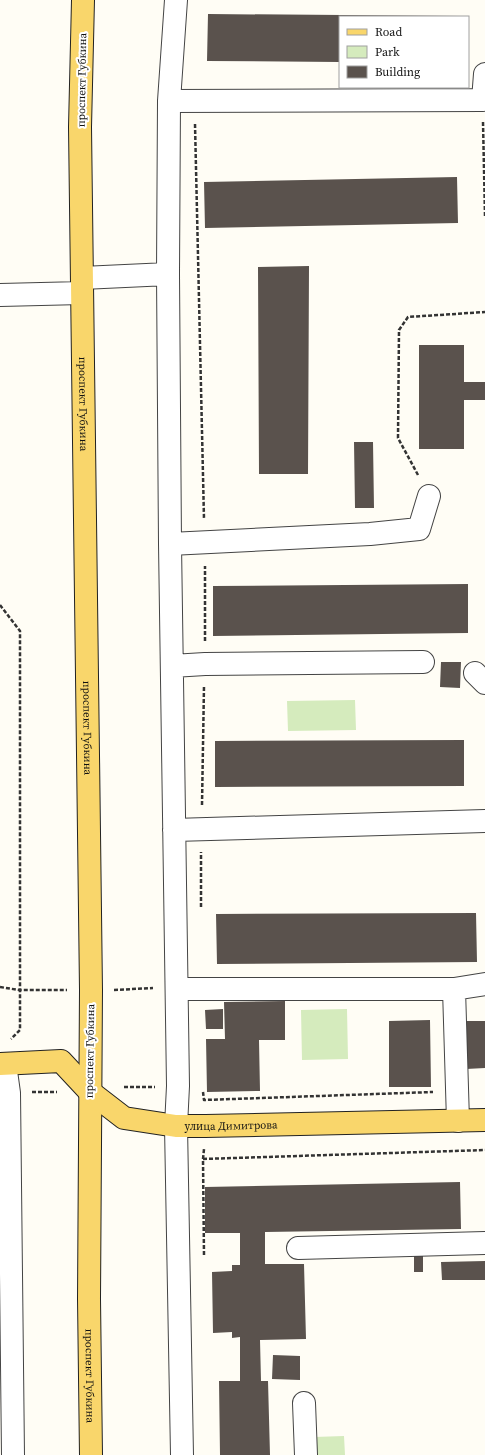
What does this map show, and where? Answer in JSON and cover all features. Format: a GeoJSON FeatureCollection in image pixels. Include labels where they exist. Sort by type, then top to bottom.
{"type":"FeatureCollection","features":[{"type":"Feature","properties":{"kind":"main road","name":"проспект Губкина"},"geometry":{"type":"LineString","coordinates":[[83,0],[80,127],[91,990],[89,1091],[91,1455]]}},
{"type":"Feature","properties":{"kind":"main road","name":"улица Димитрова"},"geometry":{"type":"LineString","coordinates":[[3,1064],[62,1061],[89,1091],[124,1118],[176,1126],[485,1120]]}},
{"type":"Feature","properties":{"kind":"lane"},"geometry":{"type":"LineString","coordinates":[[176,0],[169,101],[168,274],[170,544],[178,1086],[176,1126],[182,1455]]}},
{"type":"Feature","properties":{"kind":"lane"},"geometry":{"type":"LineString","coordinates":[[169,101],[483,100],[485,74]]}},
{"type":"Feature","properties":{"kind":"lane"},"geometry":{"type":"LineString","coordinates":[[0,295],[168,274]]}},
{"type":"Feature","properties":{"kind":"lane"},"geometry":{"type":"LineString","coordinates":[[170,544],[370,534],[419,529],[429,496]]}},
{"type":"Feature","properties":{"kind":"lane"},"geometry":{"type":"LineString","coordinates":[[172,666],[205,664],[423,662]]}},
{"type":"Feature","properties":{"kind":"lane"},"geometry":{"type":"LineString","coordinates":[[174,830],[485,821]]}},
{"type":"Feature","properties":{"kind":"lane"},"geometry":{"type":"LineString","coordinates":[[177,989],[454,989],[485,984]]}},
{"type":"Feature","properties":{"kind":"lane"},"geometry":{"type":"LineString","coordinates":[[454,989],[458,1121]]}},
{"type":"Feature","properties":{"kind":"lane"},"geometry":{"type":"LineString","coordinates":[[3,1064],[9,1093],[8,1451]]}},
{"type":"Feature","properties":{"kind":"lane"},"geometry":{"type":"LineString","coordinates":[[298,1248],[485,1243]]}},
{"type":"Feature","properties":{"kind":"lane"},"geometry":{"type":"LineString","coordinates":[[304,1403],[306,1455]]}},
{"type":"Feature","properties":{"kind":"path"},"geometry":{"type":"LineString","coordinates":[[483,100],[485,216]]}},
{"type":"Feature","properties":{"kind":"path"},"geometry":{"type":"LineString","coordinates":[[429,496],[398,438],[399,330],[408,317],[485,312]]}},
{"type":"Feature","properties":{"kind":"path"},"geometry":{"type":"LineString","coordinates":[[0,605],[20,630],[20,1030],[10,1040]]}},
{"type":"Feature","properties":{"kind":"path"},"geometry":{"type":"LineString","coordinates":[[0,987],[19,990],[91,990]]}},
{"type":"Feature","properties":{"kind":"path"},"geometry":{"type":"LineString","coordinates":[[120,990],[155,988]]}},
{"type":"Feature","properties":{"kind":"path"},"geometry":{"type":"LineString","coordinates":[[122,1087],[156,1087]]}},
{"type":"Feature","properties":{"kind":"path"},"geometry":{"type":"LineString","coordinates":[[9,1093],[89,1091]]}},
{"type":"Feature","properties":{"kind":"path"},"geometry":{"type":"LineString","coordinates":[[204,1260],[203,1159],[485,1150]]}},
{"type":"Feature","properties":{"kind":"green space"},"geometry":{"type":"Polygon","coordinates":[[[355,700],[356,730],[288,731],[287,701],[355,700]]]}},
{"type":"Feature","properties":{"kind":"green space"},"geometry":{"type":"Polygon","coordinates":[[[347,1009],[348,1059],[302,1060],[301,1010],[347,1009]]]}},
{"type":"Feature","properties":{"kind":"green space"},"geometry":{"type":"Polygon","coordinates":[[[344,1436],[345,1455],[314,1455],[314,1437],[344,1436]]]}},
{"type":"Feature","properties":{"kind":"building"},"geometry":{"type":"Polygon","coordinates":[[[208,14],[461,16],[339,16],[339,62],[207,61],[208,14]]]}},
{"type":"Feature","properties":{"kind":"building"},"geometry":{"type":"Polygon","coordinates":[[[457,177],[458,223],[205,228],[204,182],[457,177]]]}},
{"type":"Feature","properties":{"kind":"building"},"geometry":{"type":"Polygon","coordinates":[[[309,266],[308,474],[259,474],[258,267],[309,266]]]}},
{"type":"Feature","properties":{"kind":"building"},"geometry":{"type":"Polygon","coordinates":[[[419,345],[464,345],[464,382],[485,382],[485,400],[464,400],[464,449],[419,449],[419,345]]]}},
{"type":"Feature","properties":{"kind":"building"},"geometry":{"type":"Polygon","coordinates":[[[354,442],[373,442],[374,508],[355,508],[354,442]]]}},
{"type":"Feature","properties":{"kind":"building"},"geometry":{"type":"Polygon","coordinates":[[[468,584],[468,633],[213,636],[213,586],[468,584]]]}},
{"type":"Feature","properties":{"kind":"building"},"geometry":{"type":"Polygon","coordinates":[[[441,662],[461,662],[460,688],[440,687],[441,662]]]}},
{"type":"Feature","properties":{"kind":"building"},"geometry":{"type":"Polygon","coordinates":[[[464,740],[464,786],[215,787],[215,741],[464,740]]]}},
{"type":"Feature","properties":{"kind":"building"},"geometry":{"type":"Polygon","coordinates":[[[476,913],[477,962],[217,964],[216,914],[476,913]]]}},
{"type":"Feature","properties":{"kind":"building"},"geometry":{"type":"Polygon","coordinates":[[[285,1001],[285,1040],[259,1040],[260,1091],[207,1092],[206,1039],[225,1039],[224,1002],[285,1001]]]}},
{"type":"Feature","properties":{"kind":"building"},"geometry":{"type":"Polygon","coordinates":[[[223,1009],[223,1029],[206,1029],[205,1010],[223,1009]]]}},
{"type":"Feature","properties":{"kind":"building"},"geometry":{"type":"Polygon","coordinates":[[[430,1020],[431,1087],[389,1087],[389,1021],[430,1020]]]}},
{"type":"Feature","properties":{"kind":"building"},"geometry":{"type":"Polygon","coordinates":[[[465,1021],[485,1021],[485,1068],[466,1069],[465,1021]]]}},
{"type":"Feature","properties":{"kind":"building"},"geometry":{"type":"Polygon","coordinates":[[[460,1182],[461,1229],[265,1232],[265,1264],[304,1264],[306,1339],[260,1340],[261,1381],[268,1381],[270,1455],[220,1455],[219,1381],[240,1381],[240,1337],[232,1338],[232,1332],[213,1333],[212,1272],[232,1271],[232,1265],[240,1265],[240,1233],[205,1233],[205,1187],[460,1182]]]}},
{"type":"Feature","properties":{"kind":"building"},"geometry":{"type":"Polygon","coordinates":[[[414,1255],[423,1255],[423,1272],[414,1272],[414,1255]]]}},
{"type":"Feature","properties":{"kind":"building"},"geometry":{"type":"Polygon","coordinates":[[[485,1261],[485,1280],[442,1280],[441,1262],[485,1261]]]}},
{"type":"Feature","properties":{"kind":"building"},"geometry":{"type":"Polygon","coordinates":[[[273,1355],[300,1356],[300,1380],[272,1379],[273,1355]]]}}]}
